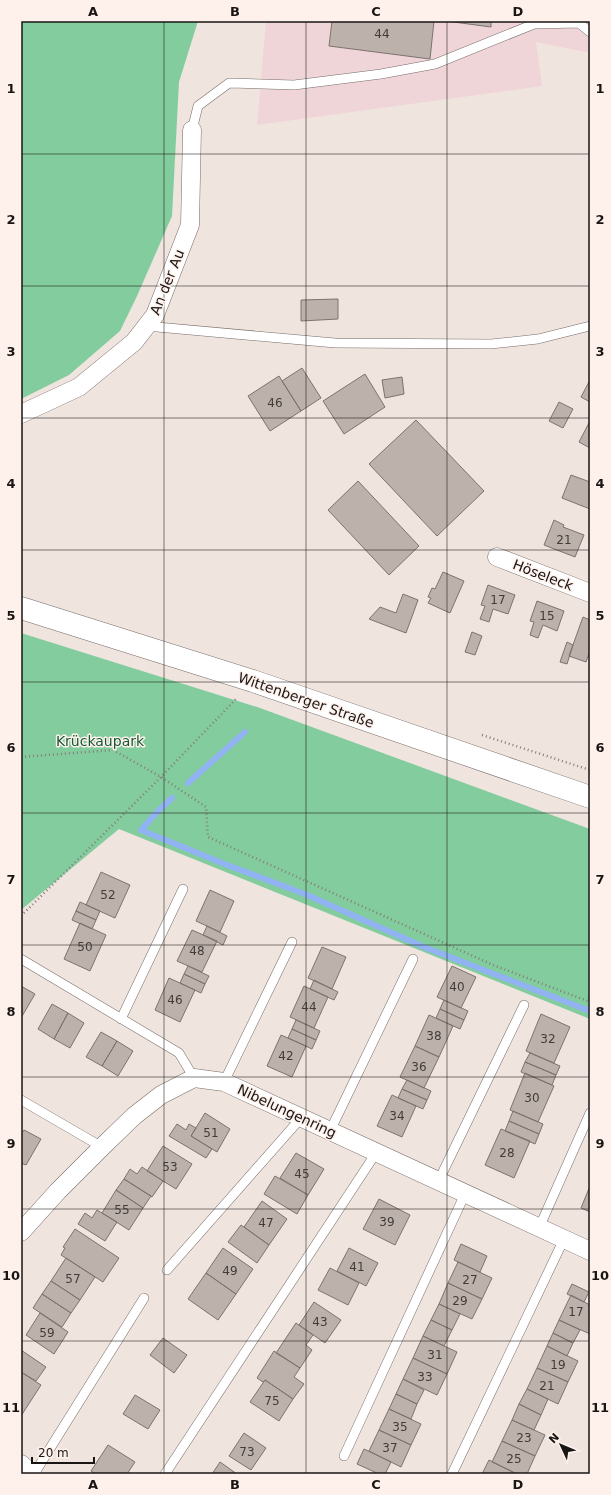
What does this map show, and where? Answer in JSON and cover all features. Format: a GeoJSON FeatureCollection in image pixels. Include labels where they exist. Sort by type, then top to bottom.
{"type":"FeatureCollection","features":[{"type":"Feature","properties":{"kind":"main road","name":"Wittenberger Straße"},"geometry":{"type":"LineString","coordinates":[[21,608],[253,681],[590,797]]}},
{"type":"Feature","properties":{"kind":"street","name":"An der Au"},"geometry":{"type":"LineString","coordinates":[[21,414],[79,387],[134,342],[155,315],[190,225],[192,130]]}},
{"type":"Feature","properties":{"kind":"street","name":"Höseleck"},"geometry":{"type":"LineString","coordinates":[[497,557],[590,593]]}},
{"type":"Feature","properties":{"kind":"street","name":"Nibelungenring"},"geometry":{"type":"LineString","coordinates":[[194,1078],[224,1082],[590,1251]]}},
{"type":"Feature","properties":{"kind":"street"},"geometry":{"type":"LineString","coordinates":[[21,1232],[58,1191],[134,1116],[160,1095],[194,1078]]}},
{"type":"Feature","properties":{"kind":"lane"},"geometry":{"type":"LineString","coordinates":[[192,130],[198,106],[229,83],[294,85],[381,74],[435,64],[534,24],[579,23],[590,32]]}},
{"type":"Feature","properties":{"kind":"lane"},"geometry":{"type":"LineString","coordinates":[[146,326],[335,343],[491,344],[538,339],[590,326]]}},
{"type":"Feature","properties":{"kind":"lane"},"geometry":{"type":"LineString","coordinates":[[121,1019],[183,889]]}},
{"type":"Feature","properties":{"kind":"lane"},"geometry":{"type":"LineString","coordinates":[[224,1082],[292,942]]}},
{"type":"Feature","properties":{"kind":"lane"},"geometry":{"type":"LineString","coordinates":[[21,958],[179,1053],[194,1078]]}},
{"type":"Feature","properties":{"kind":"lane"},"geometry":{"type":"LineString","coordinates":[[330,1131],[413,959]]}},
{"type":"Feature","properties":{"kind":"lane"},"geometry":{"type":"LineString","coordinates":[[438,1182],[524,1004]]}},
{"type":"Feature","properties":{"kind":"lane"},"geometry":{"type":"LineString","coordinates":[[21,1100],[102,1147]]}},
{"type":"Feature","properties":{"kind":"lane"},"geometry":{"type":"LineString","coordinates":[[539,1228],[590,1113]]}},
{"type":"Feature","properties":{"kind":"lane"},"geometry":{"type":"LineString","coordinates":[[167,1270],[301,1118]]}},
{"type":"Feature","properties":{"kind":"lane"},"geometry":{"type":"LineString","coordinates":[[165,1474],[376,1153]]}},
{"type":"Feature","properties":{"kind":"lane"},"geometry":{"type":"LineString","coordinates":[[344,1456],[465,1194]]}},
{"type":"Feature","properties":{"kind":"lane"},"geometry":{"type":"LineString","coordinates":[[452,1474],[564,1239]]}},
{"type":"Feature","properties":{"kind":"lane"},"geometry":{"type":"LineString","coordinates":[[26,1469],[144,1298]]}},
{"type":"Feature","properties":{"kind":"path"},"geometry":{"type":"LineString","coordinates":[[21,916],[160,777],[253,681]]}},
{"type":"Feature","properties":{"kind":"path"},"geometry":{"type":"LineString","coordinates":[[21,757],[113,750],[160,777],[206,807],[208,838],[492,965],[590,1002]]}},
{"type":"Feature","properties":{"kind":"shaded area"},"geometry":{"type":"Polygon","coordinates":[[[266,21],[590,21],[590,53],[536,42],[542,86],[257,125],[266,21]]]}},
{"type":"Feature","properties":{"kind":"green space"},"geometry":{"type":"Polygon","coordinates":[[[21,21],[198,21],[179,82],[172,216],[137,296],[120,331],[69,375],[21,399],[21,21]]]}},
{"type":"Feature","properties":{"kind":"green space","name":"Krückaupark"},"geometry":{"type":"Polygon","coordinates":[[[21,633],[260,708],[590,829],[590,1019],[119,829],[21,910],[21,633]]]}},
{"type":"Feature","properties":{"kind":"building"},"geometry":{"type":"Polygon","coordinates":[[[332,21],[434,21],[430,59],[329,46],[332,21]]]}},
{"type":"Feature","properties":{"kind":"building"},"geometry":{"type":"Polygon","coordinates":[[[446,21],[491,21],[491,27],[446,21]]]}},
{"type":"Feature","properties":{"kind":"building"},"geometry":{"type":"Polygon","coordinates":[[[338,299],[338,319],[301,321],[301,300],[338,299]]]}},
{"type":"Feature","properties":{"kind":"building"},"geometry":{"type":"Polygon","coordinates":[[[302,368],[321,398],[301,411],[282,381],[302,368]]]}},
{"type":"Feature","properties":{"kind":"building"},"geometry":{"type":"Polygon","coordinates":[[[365,374],[385,407],[344,434],[323,401],[365,374]]]}},
{"type":"Feature","properties":{"kind":"building"},"geometry":{"type":"Polygon","coordinates":[[[279,376],[301,411],[270,431],[248,396],[279,376]]]}},
{"type":"Feature","properties":{"kind":"building"},"geometry":{"type":"Polygon","coordinates":[[[402,377],[404,394],[385,398],[382,380],[402,377]]]}},
{"type":"Feature","properties":{"kind":"building"},"geometry":{"type":"Polygon","coordinates":[[[590,380],[590,402],[581,397],[590,380]]]}},
{"type":"Feature","properties":{"kind":"building"},"geometry":{"type":"Polygon","coordinates":[[[559,402],[573,409],[563,428],[549,421],[559,402]]]}},
{"type":"Feature","properties":{"kind":"building"},"geometry":{"type":"Polygon","coordinates":[[[416,420],[484,491],[437,536],[369,464],[416,420]]]}},
{"type":"Feature","properties":{"kind":"building"},"geometry":{"type":"Polygon","coordinates":[[[590,421],[590,448],[579,442],[590,421]]]}},
{"type":"Feature","properties":{"kind":"building"},"geometry":{"type":"Polygon","coordinates":[[[571,475],[590,482],[590,509],[562,498],[571,475]]]}},
{"type":"Feature","properties":{"kind":"building"},"geometry":{"type":"Polygon","coordinates":[[[358,481],[419,546],[389,575],[328,510],[358,481]]]}},
{"type":"Feature","properties":{"kind":"building"},"geometry":{"type":"Polygon","coordinates":[[[554,520],[564,525],[563,527],[584,535],[575,557],[544,545],[554,520]]]}},
{"type":"Feature","properties":{"kind":"building"},"geometry":{"type":"Polygon","coordinates":[[[443,572],[464,581],[450,613],[428,603],[431,598],[428,597],[432,588],[435,589],[443,572]]]}},
{"type":"Feature","properties":{"kind":"building"},"geometry":{"type":"Polygon","coordinates":[[[488,585],[515,595],[508,614],[493,609],[489,622],[480,619],[485,606],[481,605],[488,585]]]}},
{"type":"Feature","properties":{"kind":"building"},"geometry":{"type":"Polygon","coordinates":[[[403,594],[418,600],[406,633],[369,619],[380,607],[396,613],[403,594]]]}},
{"type":"Feature","properties":{"kind":"building"},"geometry":{"type":"Polygon","coordinates":[[[537,601],[564,611],[557,631],[543,625],[538,638],[530,635],[534,622],[530,621],[537,601]]]}},
{"type":"Feature","properties":{"kind":"building"},"geometry":{"type":"Polygon","coordinates":[[[583,617],[590,620],[590,651],[586,662],[569,656],[583,617]]]}},
{"type":"Feature","properties":{"kind":"building"},"geometry":{"type":"Polygon","coordinates":[[[472,632],[482,636],[475,655],[465,652],[472,632]]]}},
{"type":"Feature","properties":{"kind":"building"},"geometry":{"type":"Polygon","coordinates":[[[567,642],[573,645],[567,664],[560,662],[567,642]]]}},
{"type":"Feature","properties":{"kind":"building"},"geometry":{"type":"Polygon","coordinates":[[[101,872],[130,885],[115,918],[86,905],[101,872]]]}},
{"type":"Feature","properties":{"kind":"building"},"geometry":{"type":"Polygon","coordinates":[[[210,890],[234,901],[220,932],[196,921],[210,890]]]}},
{"type":"Feature","properties":{"kind":"building"},"geometry":{"type":"Polygon","coordinates":[[[80,902],[100,911],[96,920],[76,911],[80,902]]]}},
{"type":"Feature","properties":{"kind":"building"},"geometry":{"type":"Polygon","coordinates":[[[76,911],[96,920],[92,929],[72,920],[76,911]]]}},
{"type":"Feature","properties":{"kind":"building"},"geometry":{"type":"Polygon","coordinates":[[[80,923],[106,935],[90,971],[64,959],[80,923]]]}},
{"type":"Feature","properties":{"kind":"building"},"geometry":{"type":"Polygon","coordinates":[[[207,926],[227,936],[223,945],[203,935],[207,926]]]}},
{"type":"Feature","properties":{"kind":"building"},"geometry":{"type":"Polygon","coordinates":[[[192,930],[217,941],[202,972],[177,961],[192,930]]]}},
{"type":"Feature","properties":{"kind":"building"},"geometry":{"type":"Polygon","coordinates":[[[322,947],[346,957],[332,989],[308,978],[322,947]]]}},
{"type":"Feature","properties":{"kind":"building"},"geometry":{"type":"Polygon","coordinates":[[[188,966],[209,976],[205,984],[184,974],[188,966]]]}},
{"type":"Feature","properties":{"kind":"building"},"geometry":{"type":"Polygon","coordinates":[[[452,966],[476,977],[461,1008],[437,997],[452,966]]]}},
{"type":"Feature","properties":{"kind":"building"},"geometry":{"type":"Polygon","coordinates":[[[184,974],[205,984],[201,993],[180,983],[184,974]]]}},
{"type":"Feature","properties":{"kind":"building"},"geometry":{"type":"Polygon","coordinates":[[[169,978],[195,990],[180,1022],[155,1010],[169,978]]]}},
{"type":"Feature","properties":{"kind":"building"},"geometry":{"type":"Polygon","coordinates":[[[314,980],[338,992],[334,1000],[310,989],[314,980]]]}},
{"type":"Feature","properties":{"kind":"building"},"geometry":{"type":"Polygon","coordinates":[[[21,986],[35,994],[21,1018],[21,986]]]}},
{"type":"Feature","properties":{"kind":"building"},"geometry":{"type":"Polygon","coordinates":[[[304,986],[328,997],[314,1028],[290,1017],[304,986]]]}},
{"type":"Feature","properties":{"kind":"building"},"geometry":{"type":"Polygon","coordinates":[[[444,1000],[468,1011],[464,1020],[440,1009],[444,1000]]]}},
{"type":"Feature","properties":{"kind":"building"},"geometry":{"type":"Polygon","coordinates":[[[52,1004],[68,1013],[54,1039],[38,1029],[52,1004]]]}},
{"type":"Feature","properties":{"kind":"building"},"geometry":{"type":"Polygon","coordinates":[[[440,1009],[464,1020],[460,1029],[436,1018],[440,1009]]]}},
{"type":"Feature","properties":{"kind":"building"},"geometry":{"type":"Polygon","coordinates":[[[68,1013],[84,1023],[70,1048],[54,1039],[68,1013]]]}},
{"type":"Feature","properties":{"kind":"building"},"geometry":{"type":"Polygon","coordinates":[[[541,1014],[570,1027],[554,1063],[526,1051],[541,1014]]]}},
{"type":"Feature","properties":{"kind":"building"},"geometry":{"type":"Polygon","coordinates":[[[429,1015],[453,1026],[439,1057],[415,1046],[429,1015]]]}},
{"type":"Feature","properties":{"kind":"building"},"geometry":{"type":"Polygon","coordinates":[[[296,1020],[320,1031],[316,1040],[292,1029],[296,1020]]]}},
{"type":"Feature","properties":{"kind":"building"},"geometry":{"type":"Polygon","coordinates":[[[292,1029],[316,1040],[312,1049],[288,1038],[292,1029]]]}},
{"type":"Feature","properties":{"kind":"building"},"geometry":{"type":"Polygon","coordinates":[[[101,1032],[117,1041],[102,1066],[86,1057],[101,1032]]]}},
{"type":"Feature","properties":{"kind":"building"},"geometry":{"type":"Polygon","coordinates":[[[281,1035],[306,1046],[292,1077],[267,1066],[281,1035]]]}},
{"type":"Feature","properties":{"kind":"building"},"geometry":{"type":"Polygon","coordinates":[[[117,1041],[133,1051],[118,1076],[102,1066],[117,1041]]]}},
{"type":"Feature","properties":{"kind":"building"},"geometry":{"type":"Polygon","coordinates":[[[415,1046],[439,1057],[424,1088],[400,1077],[415,1046]]]}},
{"type":"Feature","properties":{"kind":"building"},"geometry":{"type":"Polygon","coordinates":[[[530,1053],[560,1066],[556,1075],[525,1062],[530,1053]]]}},
{"type":"Feature","properties":{"kind":"building"},"geometry":{"type":"Polygon","coordinates":[[[525,1062],[556,1075],[552,1085],[521,1072],[525,1062]]]}},
{"type":"Feature","properties":{"kind":"building"},"geometry":{"type":"Polygon","coordinates":[[[525,1073],[554,1086],[538,1122],[510,1110],[525,1073]]]}},
{"type":"Feature","properties":{"kind":"building"},"geometry":{"type":"Polygon","coordinates":[[[407,1080],[431,1091],[427,1100],[402,1089],[407,1080]]]}},
{"type":"Feature","properties":{"kind":"building"},"geometry":{"type":"Polygon","coordinates":[[[402,1089],[427,1100],[423,1109],[398,1098],[402,1089]]]}},
{"type":"Feature","properties":{"kind":"building"},"geometry":{"type":"Polygon","coordinates":[[[392,1095],[416,1106],[402,1137],[377,1126],[392,1095]]]}},
{"type":"Feature","properties":{"kind":"building"},"geometry":{"type":"Polygon","coordinates":[[[513,1111],[543,1124],[539,1134],[509,1121],[513,1111]]]}},
{"type":"Feature","properties":{"kind":"building"},"geometry":{"type":"Polygon","coordinates":[[[205,1113],[230,1129],[217,1152],[191,1136],[205,1113]]]}},
{"type":"Feature","properties":{"kind":"building"},"geometry":{"type":"Polygon","coordinates":[[[509,1121],[539,1134],[535,1144],[505,1131],[509,1121]]]}},
{"type":"Feature","properties":{"kind":"building"},"geometry":{"type":"Polygon","coordinates":[[[177,1124],[186,1130],[189,1124],[196,1128],[191,1136],[212,1149],[206,1158],[169,1136],[177,1124]]]}},
{"type":"Feature","properties":{"kind":"building"},"geometry":{"type":"Polygon","coordinates":[[[501,1129],[530,1141],[514,1178],[485,1165],[501,1129]]]}},
{"type":"Feature","properties":{"kind":"building"},"geometry":{"type":"Polygon","coordinates":[[[24,1130],[41,1139],[26,1165],[21,1163],[21,1134],[24,1130]]]}},
{"type":"Feature","properties":{"kind":"building"},"geometry":{"type":"Polygon","coordinates":[[[163,1146],[192,1164],[176,1189],[147,1171],[163,1146]]]}},
{"type":"Feature","properties":{"kind":"building"},"geometry":{"type":"Polygon","coordinates":[[[296,1153],[324,1169],[308,1195],[280,1178],[296,1153]]]}},
{"type":"Feature","properties":{"kind":"building"},"geometry":{"type":"Polygon","coordinates":[[[142,1167],[163,1181],[152,1197],[124,1179],[130,1169],[137,1174],[142,1167]]]}},
{"type":"Feature","properties":{"kind":"building"},"geometry":{"type":"Polygon","coordinates":[[[275,1176],[308,1195],[297,1214],[264,1194],[275,1176]]]}},
{"type":"Feature","properties":{"kind":"building"},"geometry":{"type":"Polygon","coordinates":[[[124,1179],[151,1196],[143,1208],[116,1190],[124,1179]]]}},
{"type":"Feature","properties":{"kind":"building"},"geometry":{"type":"Polygon","coordinates":[[[590,1186],[590,1212],[581,1208],[590,1186]]]}},
{"type":"Feature","properties":{"kind":"building"},"geometry":{"type":"Polygon","coordinates":[[[116,1190],[143,1208],[129,1230],[102,1213],[116,1190]]]}},
{"type":"Feature","properties":{"kind":"building"},"geometry":{"type":"Polygon","coordinates":[[[379,1199],[410,1215],[395,1245],[363,1229],[379,1199]]]}},
{"type":"Feature","properties":{"kind":"building"},"geometry":{"type":"Polygon","coordinates":[[[262,1201],[287,1219],[269,1245],[244,1227],[262,1201]]]}},
{"type":"Feature","properties":{"kind":"building"},"geometry":{"type":"Polygon","coordinates":[[[97,1210],[117,1222],[105,1241],[78,1224],[85,1213],[92,1218],[97,1210]]]}},
{"type":"Feature","properties":{"kind":"building"},"geometry":{"type":"Polygon","coordinates":[[[241,1225],[269,1245],[257,1263],[228,1242],[241,1225]]]}},
{"type":"Feature","properties":{"kind":"building"},"geometry":{"type":"Polygon","coordinates":[[[75,1229],[119,1258],[103,1282],[61,1255],[65,1248],[63,1247],[75,1229]]]}},
{"type":"Feature","properties":{"kind":"building"},"geometry":{"type":"Polygon","coordinates":[[[461,1244],[487,1256],[480,1272],[454,1260],[461,1244]]]}},
{"type":"Feature","properties":{"kind":"building"},"geometry":{"type":"Polygon","coordinates":[[[223,1248],[253,1269],[236,1294],[206,1273],[223,1248]]]}},
{"type":"Feature","properties":{"kind":"building"},"geometry":{"type":"Polygon","coordinates":[[[349,1248],[378,1263],[366,1286],[337,1271],[349,1248]]]}},
{"type":"Feature","properties":{"kind":"building"},"geometry":{"type":"Polygon","coordinates":[[[66,1258],[95,1277],[80,1300],[51,1281],[66,1258]]]}},
{"type":"Feature","properties":{"kind":"building"},"geometry":{"type":"Polygon","coordinates":[[[458,1262],[492,1278],[482,1299],[448,1283],[458,1262]]]}},
{"type":"Feature","properties":{"kind":"building"},"geometry":{"type":"Polygon","coordinates":[[[330,1268],[359,1283],[348,1305],[318,1290],[330,1268]]]}},
{"type":"Feature","properties":{"kind":"building"},"geometry":{"type":"Polygon","coordinates":[[[206,1273],[236,1294],[218,1320],[188,1299],[206,1273]]]}},
{"type":"Feature","properties":{"kind":"building"},"geometry":{"type":"Polygon","coordinates":[[[51,1281],[80,1300],[71,1313],[42,1294],[51,1281]]]}},
{"type":"Feature","properties":{"kind":"building"},"geometry":{"type":"Polygon","coordinates":[[[448,1283],[482,1299],[472,1319],[439,1304],[448,1283]]]}},
{"type":"Feature","properties":{"kind":"building"},"geometry":{"type":"Polygon","coordinates":[[[572,1284],[589,1292],[584,1302],[567,1294],[572,1284]]]}},
{"type":"Feature","properties":{"kind":"building"},"geometry":{"type":"Polygon","coordinates":[[[42,1294],[71,1313],[62,1327],[33,1308],[42,1294]]]}},
{"type":"Feature","properties":{"kind":"building"},"geometry":{"type":"Polygon","coordinates":[[[571,1295],[590,1305],[590,1334],[559,1320],[571,1295]]]}},
{"type":"Feature","properties":{"kind":"building"},"geometry":{"type":"Polygon","coordinates":[[[314,1302],[341,1320],[325,1343],[299,1325],[314,1302]]]}},
{"type":"Feature","properties":{"kind":"building"},"geometry":{"type":"Polygon","coordinates":[[[439,1304],[460,1314],[452,1330],[431,1320],[439,1304]]]}},
{"type":"Feature","properties":{"kind":"building"},"geometry":{"type":"Polygon","coordinates":[[[40,1313],[68,1332],[54,1354],[26,1335],[40,1313]]]}},
{"type":"Feature","properties":{"kind":"building"},"geometry":{"type":"Polygon","coordinates":[[[431,1320],[452,1330],[444,1346],[423,1336],[431,1320]]]}},
{"type":"Feature","properties":{"kind":"building"},"geometry":{"type":"Polygon","coordinates":[[[559,1320],[580,1330],[573,1343],[553,1333],[559,1320]]]}},
{"type":"Feature","properties":{"kind":"building"},"geometry":{"type":"Polygon","coordinates":[[[296,1323],[313,1335],[306,1345],[312,1350],[300,1368],[276,1353],[296,1323]]]}},
{"type":"Feature","properties":{"kind":"building"},"geometry":{"type":"Polygon","coordinates":[[[553,1333],[573,1343],[567,1356],[547,1346],[553,1333]]]}},
{"type":"Feature","properties":{"kind":"building"},"geometry":{"type":"Polygon","coordinates":[[[423,1336],[457,1352],[447,1374],[413,1358],[423,1336]]]}},
{"type":"Feature","properties":{"kind":"building"},"geometry":{"type":"Polygon","coordinates":[[[163,1338],[187,1355],[174,1373],[150,1355],[163,1338]]]}},
{"type":"Feature","properties":{"kind":"building"},"geometry":{"type":"Polygon","coordinates":[[[547,1346],[578,1361],[568,1382],[537,1368],[547,1346]]]}},
{"type":"Feature","properties":{"kind":"building"},"geometry":{"type":"Polygon","coordinates":[[[21,1350],[46,1367],[36,1381],[21,1372],[21,1350]]]}},
{"type":"Feature","properties":{"kind":"building"},"geometry":{"type":"Polygon","coordinates":[[[274,1351],[300,1368],[294,1377],[304,1384],[293,1399],[265,1380],[263,1382],[257,1378],[274,1351]]]}},
{"type":"Feature","properties":{"kind":"building"},"geometry":{"type":"Polygon","coordinates":[[[413,1358],[447,1374],[437,1395],[403,1379],[413,1358]]]}},
{"type":"Feature","properties":{"kind":"building"},"geometry":{"type":"Polygon","coordinates":[[[537,1368],[568,1382],[558,1404],[527,1389],[537,1368]]]}},
{"type":"Feature","properties":{"kind":"building"},"geometry":{"type":"Polygon","coordinates":[[[21,1372],[41,1385],[21,1416],[21,1372]]]}},
{"type":"Feature","properties":{"kind":"building"},"geometry":{"type":"Polygon","coordinates":[[[403,1379],[424,1390],[417,1404],[396,1394],[403,1379]]]}},
{"type":"Feature","properties":{"kind":"building"},"geometry":{"type":"Polygon","coordinates":[[[265,1380],[293,1399],[279,1421],[250,1402],[265,1380]]]}},
{"type":"Feature","properties":{"kind":"building"},"geometry":{"type":"Polygon","coordinates":[[[527,1389],[548,1399],[541,1415],[519,1404],[527,1389]]]}},
{"type":"Feature","properties":{"kind":"building"},"geometry":{"type":"Polygon","coordinates":[[[396,1394],[417,1404],[411,1419],[389,1409],[396,1394]]]}},
{"type":"Feature","properties":{"kind":"building"},"geometry":{"type":"Polygon","coordinates":[[[135,1395],[160,1410],[148,1429],[123,1414],[135,1395]]]}},
{"type":"Feature","properties":{"kind":"building"},"geometry":{"type":"Polygon","coordinates":[[[519,1404],[541,1415],[534,1430],[512,1420],[519,1404]]]}},
{"type":"Feature","properties":{"kind":"building"},"geometry":{"type":"Polygon","coordinates":[[[389,1409],[421,1424],[411,1445],[379,1430],[389,1409]]]}},
{"type":"Feature","properties":{"kind":"building"},"geometry":{"type":"Polygon","coordinates":[[[512,1420],[545,1435],[535,1456],[502,1441],[512,1420]]]}},
{"type":"Feature","properties":{"kind":"building"},"geometry":{"type":"Polygon","coordinates":[[[379,1430],[411,1445],[401,1467],[369,1451],[379,1430]]]}},
{"type":"Feature","properties":{"kind":"building"},"geometry":{"type":"Polygon","coordinates":[[[244,1433],[266,1448],[251,1470],[229,1456],[244,1433]]]}},
{"type":"Feature","properties":{"kind":"building"},"geometry":{"type":"Polygon","coordinates":[[[502,1441],[535,1456],[527,1474],[517,1474],[492,1462],[502,1441]]]}},
{"type":"Feature","properties":{"kind":"building"},"geometry":{"type":"Polygon","coordinates":[[[108,1445],[135,1462],[127,1474],[96,1474],[91,1471],[108,1445]]]}},
{"type":"Feature","properties":{"kind":"building"},"geometry":{"type":"Polygon","coordinates":[[[364,1449],[391,1462],[385,1474],[379,1474],[357,1464],[364,1449]]]}},
{"type":"Feature","properties":{"kind":"building"},"geometry":{"type":"Polygon","coordinates":[[[489,1460],[513,1472],[512,1474],[482,1474],[489,1460]]]}},
{"type":"Feature","properties":{"kind":"building"},"geometry":{"type":"Polygon","coordinates":[[[220,1462],[237,1474],[212,1474],[220,1462]]]}},
{"type":"Feature","properties":{"kind":"waterway"},"geometry":{"type":"LineString","coordinates":[[188,783],[245,732]]}},
{"type":"Feature","properties":{"kind":"waterway"},"geometry":{"type":"LineString","coordinates":[[172,798],[141,830],[227,865],[305,894],[424,947],[590,1011]]}}]}
